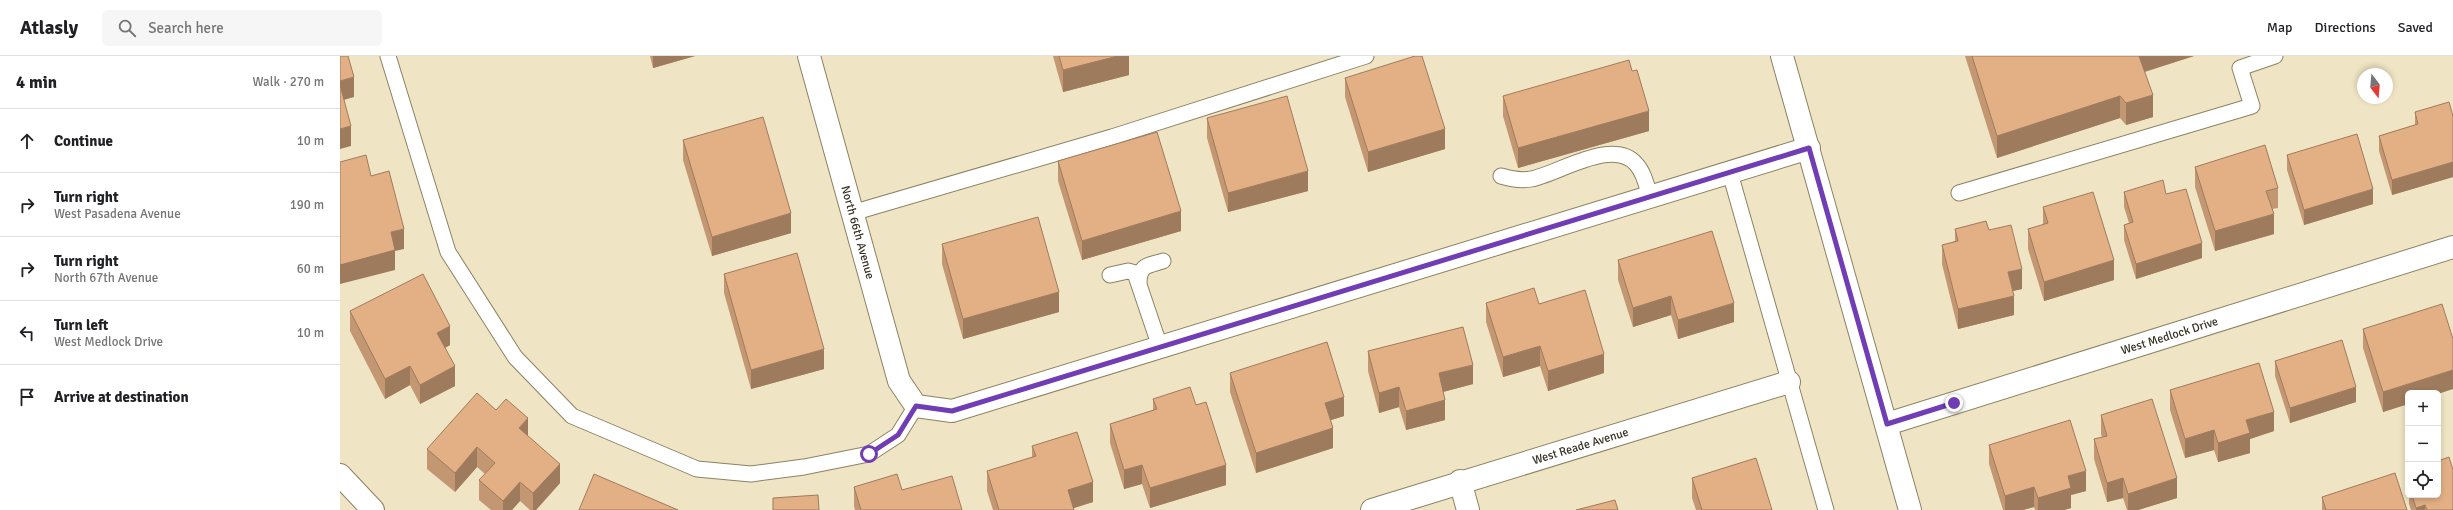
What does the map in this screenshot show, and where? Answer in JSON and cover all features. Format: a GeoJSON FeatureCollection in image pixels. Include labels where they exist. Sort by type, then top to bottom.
{"type":"FeatureCollection","features":[{"type":"Feature","properties":{"kind":"street","name":"North 66th Avenue"},"geometry":{"type":"LineString","coordinates":[[809,56],[899,381],[916,406]]}},
{"type":"Feature","properties":{"kind":"street"},"geometry":{"type":"LineString","coordinates":[[1782,56],[1910,510]]}},
{"type":"Feature","properties":{"kind":"street"},"geometry":{"type":"LineString","coordinates":[[916,406],[952,411],[1809,148]]}},
{"type":"Feature","properties":{"kind":"street","name":"West Medlock Drive"},"geometry":{"type":"LineString","coordinates":[[1887,424],[2453,247]]}},
{"type":"Feature","properties":{"kind":"street","name":"West Reade Avenue"},"geometry":{"type":"LineString","coordinates":[[1372,510],[1460,481],[1789,382]]}},
{"type":"Feature","properties":{"kind":"street"},"geometry":{"type":"LineString","coordinates":[[340,475],[372,510]]}},
{"type":"Feature","properties":{"kind":"street"},"geometry":{"type":"LineString","coordinates":[[1460,481],[1468,510]]}},
{"type":"Feature","properties":{"kind":"lane"},"geometry":{"type":"LineString","coordinates":[[388,56],[448,252],[515,357],[572,416],[697,469],[751,474],[804,468],[869,454],[898,435],[916,406]]}},
{"type":"Feature","properties":{"kind":"lane"},"geometry":{"type":"LineString","coordinates":[[852,213],[1112,137],[1366,56]]}},
{"type":"Feature","properties":{"kind":"lane"},"geometry":{"type":"LineString","coordinates":[[1959,193],[2252,106],[2240,68],[2275,56]]}},
{"type":"Feature","properties":{"kind":"lane"},"geometry":{"type":"LineString","coordinates":[[1501,176],[1516,180],[1531,179],[1589,159],[1614,153],[1628,156],[1637,164],[1650,197]]}},
{"type":"Feature","properties":{"kind":"lane"},"geometry":{"type":"LineString","coordinates":[[1730,173],[1826,510]]}},
{"type":"Feature","properties":{"kind":"lane"},"geometry":{"type":"LineString","coordinates":[[1139,282],[1140,272],[1143,267],[1163,261]]}},
{"type":"Feature","properties":{"kind":"lane"},"geometry":{"type":"LineString","coordinates":[[1110,275],[1128,270],[1135,273],[1160,347]]}},
{"type":"Feature","properties":{"kind":"building"},"geometry":{"type":"Polygon","coordinates":[[[340,56],[348,56],[354,77],[340,81],[340,56]]]}},
{"type":"Feature","properties":{"kind":"building"},"geometry":{"type":"Polygon","coordinates":[[[1059,56],[1118,56],[1063,70],[1059,56]]]}},
{"type":"Feature","properties":{"kind":"building"},"geometry":{"type":"Polygon","coordinates":[[[1415,56],[1422,56],[1445,129],[1368,152],[1345,78],[1415,56]]]}},
{"type":"Feature","properties":{"kind":"building"},"geometry":{"type":"Polygon","coordinates":[[[1972,56],[2139,56],[2153,95],[2126,103],[2120,96],[1997,136],[1972,56]]]}},
{"type":"Feature","properties":{"kind":"building"},"geometry":{"type":"Polygon","coordinates":[[[1629,60],[1632,71],[1637,70],[1649,111],[1518,148],[1503,96],[1629,60]]]}},
{"type":"Feature","properties":{"kind":"building"},"geometry":{"type":"Polygon","coordinates":[[[340,85],[351,126],[340,129],[340,85]]]}},
{"type":"Feature","properties":{"kind":"building"},"geometry":{"type":"Polygon","coordinates":[[[1287,96],[1308,171],[1228,193],[1207,118],[1287,96]]]}},
{"type":"Feature","properties":{"kind":"building"},"geometry":{"type":"Polygon","coordinates":[[[2449,102],[2453,116],[2453,162],[2392,180],[2379,136],[2418,124],[2415,112],[2449,102]]]}},
{"type":"Feature","properties":{"kind":"building"},"geometry":{"type":"Polygon","coordinates":[[[763,117],[791,213],[712,237],[683,140],[763,117]]]}},
{"type":"Feature","properties":{"kind":"building"},"geometry":{"type":"Polygon","coordinates":[[[1157,132],[1181,211],[1082,241],[1058,161],[1157,132]]]}},
{"type":"Feature","properties":{"kind":"building"},"geometry":{"type":"Polygon","coordinates":[[[2357,134],[2373,189],[2304,210],[2287,155],[2357,134]]]}},
{"type":"Feature","properties":{"kind":"building"},"geometry":{"type":"Polygon","coordinates":[[[2265,145],[2278,188],[2266,191],[2274,214],[2215,231],[2195,167],[2265,145]]]}},
{"type":"Feature","properties":{"kind":"building"},"geometry":{"type":"Polygon","coordinates":[[[366,155],[371,176],[389,171],[404,229],[391,232],[395,250],[340,265],[340,162],[366,155]]]}},
{"type":"Feature","properties":{"kind":"building"},"geometry":{"type":"Polygon","coordinates":[[[2163,180],[2166,194],[2186,189],[2202,243],[2136,264],[2124,225],[2133,222],[2124,192],[2163,180]]]}},
{"type":"Feature","properties":{"kind":"building"},"geometry":{"type":"Polygon","coordinates":[[[2093,192],[2114,260],[2044,282],[2028,229],[2048,223],[2043,207],[2093,192]]]}},
{"type":"Feature","properties":{"kind":"building"},"geometry":{"type":"Polygon","coordinates":[[[1038,217],[1059,292],[963,319],[942,244],[1038,217]]]}},
{"type":"Feature","properties":{"kind":"building"},"geometry":{"type":"Polygon","coordinates":[[[1986,221],[1989,230],[2011,225],[2022,269],[2008,272],[2014,296],[1958,309],[1942,245],[1958,241],[1955,229],[1986,221]]]}},
{"type":"Feature","properties":{"kind":"building"},"geometry":{"type":"Polygon","coordinates":[[[1712,231],[1734,303],[1678,320],[1671,296],[1633,308],[1618,260],[1712,231]]]}},
{"type":"Feature","properties":{"kind":"building"},"geometry":{"type":"Polygon","coordinates":[[[797,253],[824,349],[751,370],[724,274],[797,253]]]}},
{"type":"Feature","properties":{"kind":"building"},"geometry":{"type":"Polygon","coordinates":[[[423,274],[450,326],[437,333],[455,366],[420,385],[410,366],[385,379],[350,311],[423,274]]]}},
{"type":"Feature","properties":{"kind":"building"},"geometry":{"type":"Polygon","coordinates":[[[1534,288],[1539,304],[1585,290],[1604,354],[1548,371],[1540,346],[1503,357],[1486,303],[1534,288]]]}},
{"type":"Feature","properties":{"kind":"building"},"geometry":{"type":"Polygon","coordinates":[[[2442,304],[2453,339],[2453,370],[2383,392],[2363,329],[2442,304]]]}},
{"type":"Feature","properties":{"kind":"building"},"geometry":{"type":"Polygon","coordinates":[[[1463,327],[1473,365],[1439,373],[1445,400],[1406,411],[1399,387],[1379,393],[1368,351],[1463,327]]]}},
{"type":"Feature","properties":{"kind":"building"},"geometry":{"type":"Polygon","coordinates":[[[2342,340],[2356,387],[2290,408],[2275,361],[2342,340]]]}},
{"type":"Feature","properties":{"kind":"building"},"geometry":{"type":"Polygon","coordinates":[[[1327,342],[1344,397],[1325,403],[1333,428],[1256,453],[1230,373],[1327,342]]]}},
{"type":"Feature","properties":{"kind":"building"},"geometry":{"type":"Polygon","coordinates":[[[2259,363],[2274,412],[2246,420],[2250,433],[2218,443],[2214,430],[2185,439],[2170,390],[2259,363]]]}},
{"type":"Feature","properties":{"kind":"building"},"geometry":{"type":"Polygon","coordinates":[[[1190,387],[1196,405],[1206,402],[1226,465],[1150,488],[1142,465],[1124,470],[1110,424],[1157,409],[1153,399],[1190,387]]]}},
{"type":"Feature","properties":{"kind":"building"},"geometry":{"type":"Polygon","coordinates":[[[477,393],[496,410],[506,399],[528,418],[519,428],[560,464],[533,493],[520,482],[503,501],[479,480],[495,463],[477,447],[455,473],[427,449],[477,393]]]}},
{"type":"Feature","properties":{"kind":"building"},"geometry":{"type":"Polygon","coordinates":[[[2152,399],[2177,478],[2128,494],[2123,478],[2107,483],[2094,439],[2107,436],[2101,415],[2152,399]]]}},
{"type":"Feature","properties":{"kind":"building"},"geometry":{"type":"Polygon","coordinates":[[[2070,420],[2086,471],[2068,476],[2071,488],[2038,498],[2034,487],[2005,496],[1989,445],[2070,420]]]}},
{"type":"Feature","properties":{"kind":"building"},"geometry":{"type":"Polygon","coordinates":[[[1077,432],[1093,482],[1068,490],[1074,510],[999,510],[987,471],[1036,456],[1032,446],[1077,432]]]}},
{"type":"Feature","properties":{"kind":"building"},"geometry":{"type":"Polygon","coordinates":[[[2449,457],[2453,470],[2453,510],[2427,510],[2425,505],[2416,508],[2413,498],[2441,498],[2441,460],[2449,457]]]}},
{"type":"Feature","properties":{"kind":"building"},"geometry":{"type":"Polygon","coordinates":[[[1756,458],[1772,510],[1702,510],[1692,478],[1756,458]]]}},
{"type":"Feature","properties":{"kind":"building"},"geometry":{"type":"Polygon","coordinates":[[[2395,473],[2407,510],[2326,510],[2322,497],[2395,473]]]}},
{"type":"Feature","properties":{"kind":"building"},"geometry":{"type":"Polygon","coordinates":[[[594,474],[678,510],[579,510],[594,474]]]}},
{"type":"Feature","properties":{"kind":"building"},"geometry":{"type":"Polygon","coordinates":[[[897,474],[902,490],[952,476],[962,510],[861,510],[854,487],[897,474]]]}},
{"type":"Feature","properties":{"kind":"building"},"geometry":{"type":"Polygon","coordinates":[[[818,495],[819,510],[773,510],[773,498],[818,495]]]}},
{"type":"Feature","properties":{"kind":"building"},"geometry":{"type":"Polygon","coordinates":[[[1615,500],[1618,510],[1576,510],[1615,500]]]}},
{"type":"Feature","properties":{"kind":"route"},"geometry":{"type":"LineString","coordinates":[[869,454],[898,435],[916,406],[952,411],[1809,148],[1887,424],[1954,403]]}}]}
